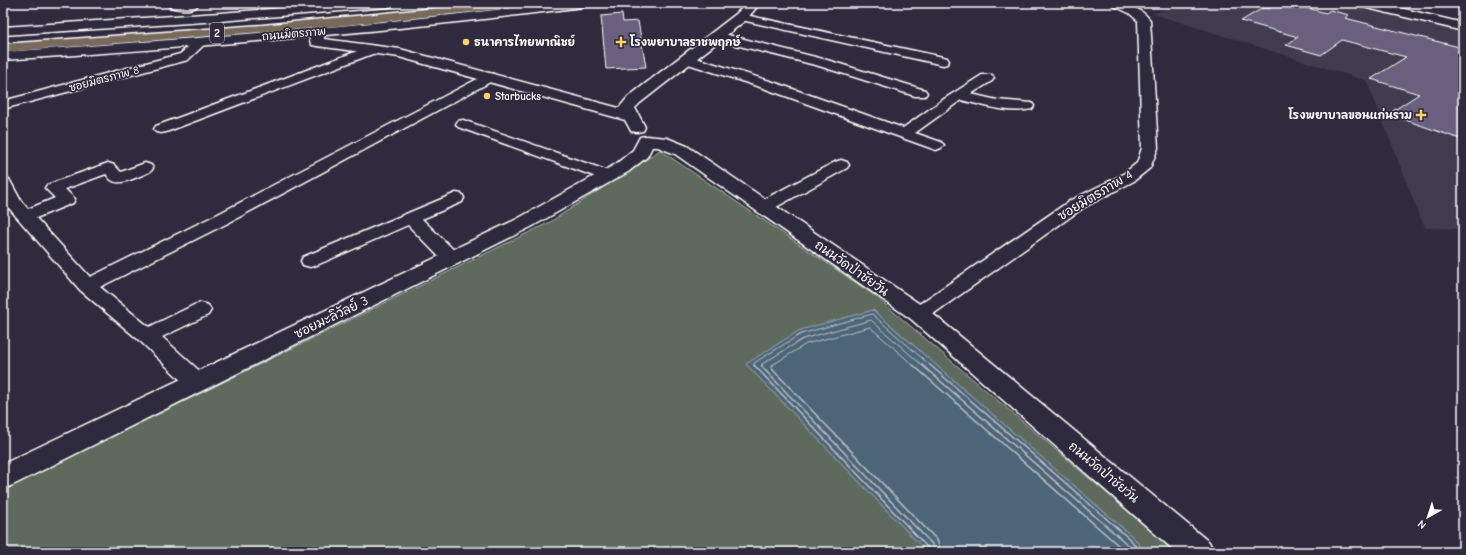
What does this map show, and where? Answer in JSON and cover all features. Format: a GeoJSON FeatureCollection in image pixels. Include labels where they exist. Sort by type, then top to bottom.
{"type":"FeatureCollection","features":[{"type":"Feature","properties":{"kind":"main road"},"geometry":{"type":"LineString","coordinates":[[410,3],[430,10]]}},
{"type":"Feature","properties":{"kind":"main road","name":"ถนนมิตรภาพ"},"geometry":{"type":"LineString","coordinates":[[3,48],[207,34],[430,10],[457,3]]}},
{"type":"Feature","properties":{"kind":"main road","name":"ถนนมิตรภาพ"},"geometry":{"type":"LineString","coordinates":[[3,40],[521,3]]}},
{"type":"Feature","properties":{"kind":"main road"},"geometry":{"type":"LineString","coordinates":[[389,26],[430,10]]}},
{"type":"Feature","properties":{"kind":"street"},"geometry":{"type":"LineString","coordinates":[[169,3],[193,4],[199,19]]}},
{"type":"Feature","properties":{"kind":"street"},"geometry":{"type":"LineString","coordinates":[[292,9],[306,3]]}},
{"type":"Feature","properties":{"kind":"street","name":"ถนนมิตรภาพ"},"geometry":{"type":"LineString","coordinates":[[3,31],[199,19],[292,9],[389,3]]}},
{"type":"Feature","properties":{"kind":"street","name":"ถนนมิตรภาพ"},"geometry":{"type":"LineString","coordinates":[[3,56],[200,43],[389,26],[583,3]]}},
{"type":"Feature","properties":{"kind":"street"},"geometry":{"type":"LineString","coordinates":[[646,141],[630,116],[627,108],[634,100],[741,18],[754,3]]}},
{"type":"Feature","properties":{"kind":"street","name":"ซอยมิตรภาพ 4"},"geometry":{"type":"LineString","coordinates":[[919,314],[1077,204],[1128,178],[1144,165],[1150,148],[1144,20],[1133,11],[1116,3]]}},
{"type":"Feature","properties":{"kind":"street"},"geometry":{"type":"LineString","coordinates":[[1363,3],[1463,27]]}},
{"type":"Feature","properties":{"kind":"street"},"geometry":{"type":"LineString","coordinates":[[1387,3],[1463,21]]}},
{"type":"Feature","properties":{"kind":"street"},"geometry":{"type":"LineString","coordinates":[[741,18],[943,61]]}},
{"type":"Feature","properties":{"kind":"street"},"geometry":{"type":"LineString","coordinates":[[317,32],[318,42],[400,53],[630,116]]}},
{"type":"Feature","properties":{"kind":"street"},"geometry":{"type":"LineString","coordinates":[[716,36],[823,63],[920,93]]}},
{"type":"Feature","properties":{"kind":"street","name":"ซอยมิตรภาพ 8"},"geometry":{"type":"LineString","coordinates":[[3,105],[184,57],[200,43]]}},
{"type":"Feature","properties":{"kind":"street"},"geometry":{"type":"LineString","coordinates":[[161,129],[372,50]]}},
{"type":"Feature","properties":{"kind":"street"},"geometry":{"type":"LineString","coordinates":[[686,59],[768,85],[936,145]]}},
{"type":"Feature","properties":{"kind":"street"},"geometry":{"type":"LineString","coordinates":[[87,286],[224,218],[489,77]]}},
{"type":"Feature","properties":{"kind":"street"},"geometry":{"type":"LineString","coordinates":[[904,134],[987,78]]}},
{"type":"Feature","properties":{"kind":"street"},"geometry":{"type":"LineString","coordinates":[[959,96],[997,104],[1027,106]]}},
{"type":"Feature","properties":{"kind":"street"},"geometry":{"type":"LineString","coordinates":[[463,124],[608,176]]}},
{"type":"Feature","properties":{"kind":"street","name":"ถนนวัดป่าชัยวัน"},"geometry":{"type":"LineString","coordinates":[[646,141],[662,142],[681,150],[919,314],[1198,552]]}},
{"type":"Feature","properties":{"kind":"street","name":"ซอยมะลิวัลย์ 3"},"geometry":{"type":"LineString","coordinates":[[3,477],[524,223],[622,168],[641,153],[646,141]]}},
{"type":"Feature","properties":{"kind":"street"},"geometry":{"type":"LineString","coordinates":[[763,207],[841,165]]}},
{"type":"Feature","properties":{"kind":"street"},"geometry":{"type":"LineString","coordinates":[[14,209],[67,199],[53,188],[108,168],[119,178],[145,168]]}},
{"type":"Feature","properties":{"kind":"street"},"geometry":{"type":"LineString","coordinates":[[3,182],[14,209],[87,286],[148,336],[197,382]]}},
{"type":"Feature","properties":{"kind":"street"},"geometry":{"type":"LineString","coordinates":[[310,261],[456,198]]}},
{"type":"Feature","properties":{"kind":"street"},"geometry":{"type":"LineString","coordinates":[[411,218],[452,259]]}},
{"type":"Feature","properties":{"kind":"street"},"geometry":{"type":"LineString","coordinates":[[148,336],[201,310]]}},
{"type":"Feature","properties":{"kind":"shaded area","name":"โรงพยาบาลขอนแก่นราม"},"geometry":{"type":"Polygon","coordinates":[[[1203,3],[1341,3],[1463,32],[1463,229],[1426,228],[1420,217],[1367,81],[1151,13],[1203,3]]]}},
{"type":"Feature","properties":{"kind":"green space"},"geometry":{"type":"Polygon","coordinates":[[[660,150],[874,295],[1176,552],[1144,552],[1135,539],[873,310],[746,364],[927,552],[3,552],[3,490],[550,222],[660,150]]]}},
{"type":"Feature","properties":{"kind":"water"},"geometry":{"type":"Polygon","coordinates":[[[873,310],[1135,539],[1144,552],[927,552],[746,364],[800,330],[873,310]]]}},
{"type":"Feature","properties":{"kind":"building"},"geometry":{"type":"Polygon","coordinates":[[[1279,3],[1289,3],[1326,13],[1330,10],[1349,15],[1345,18],[1463,48],[1463,140],[1388,114],[1419,94],[1371,79],[1406,57],[1342,40],[1321,55],[1286,45],[1298,37],[1241,21],[1263,8],[1268,9],[1279,3]]]}},
{"type":"Feature","properties":{"kind":"building"},"geometry":{"type":"Polygon","coordinates":[[[622,14],[623,22],[638,21],[646,67],[606,69],[601,16],[622,14]]]}},
{"type":"Feature","properties":{"kind":"place","name":"ธนาคารไทยพาณิชย์"},"geometry":{"type":"Point","coordinates":[466,42]}},
{"type":"Feature","properties":{"kind":"place","name":"โรงพยาบาลราชพฤกษ์"},"geometry":{"type":"Point","coordinates":[621,42]}},
{"type":"Feature","properties":{"kind":"place","name":"Starbucks"},"geometry":{"type":"Point","coordinates":[487,96]}},
{"type":"Feature","properties":{"kind":"place","name":"โรงพยาบาลขอนแก่นราม"},"geometry":{"type":"Point","coordinates":[1421,115]}}]}
